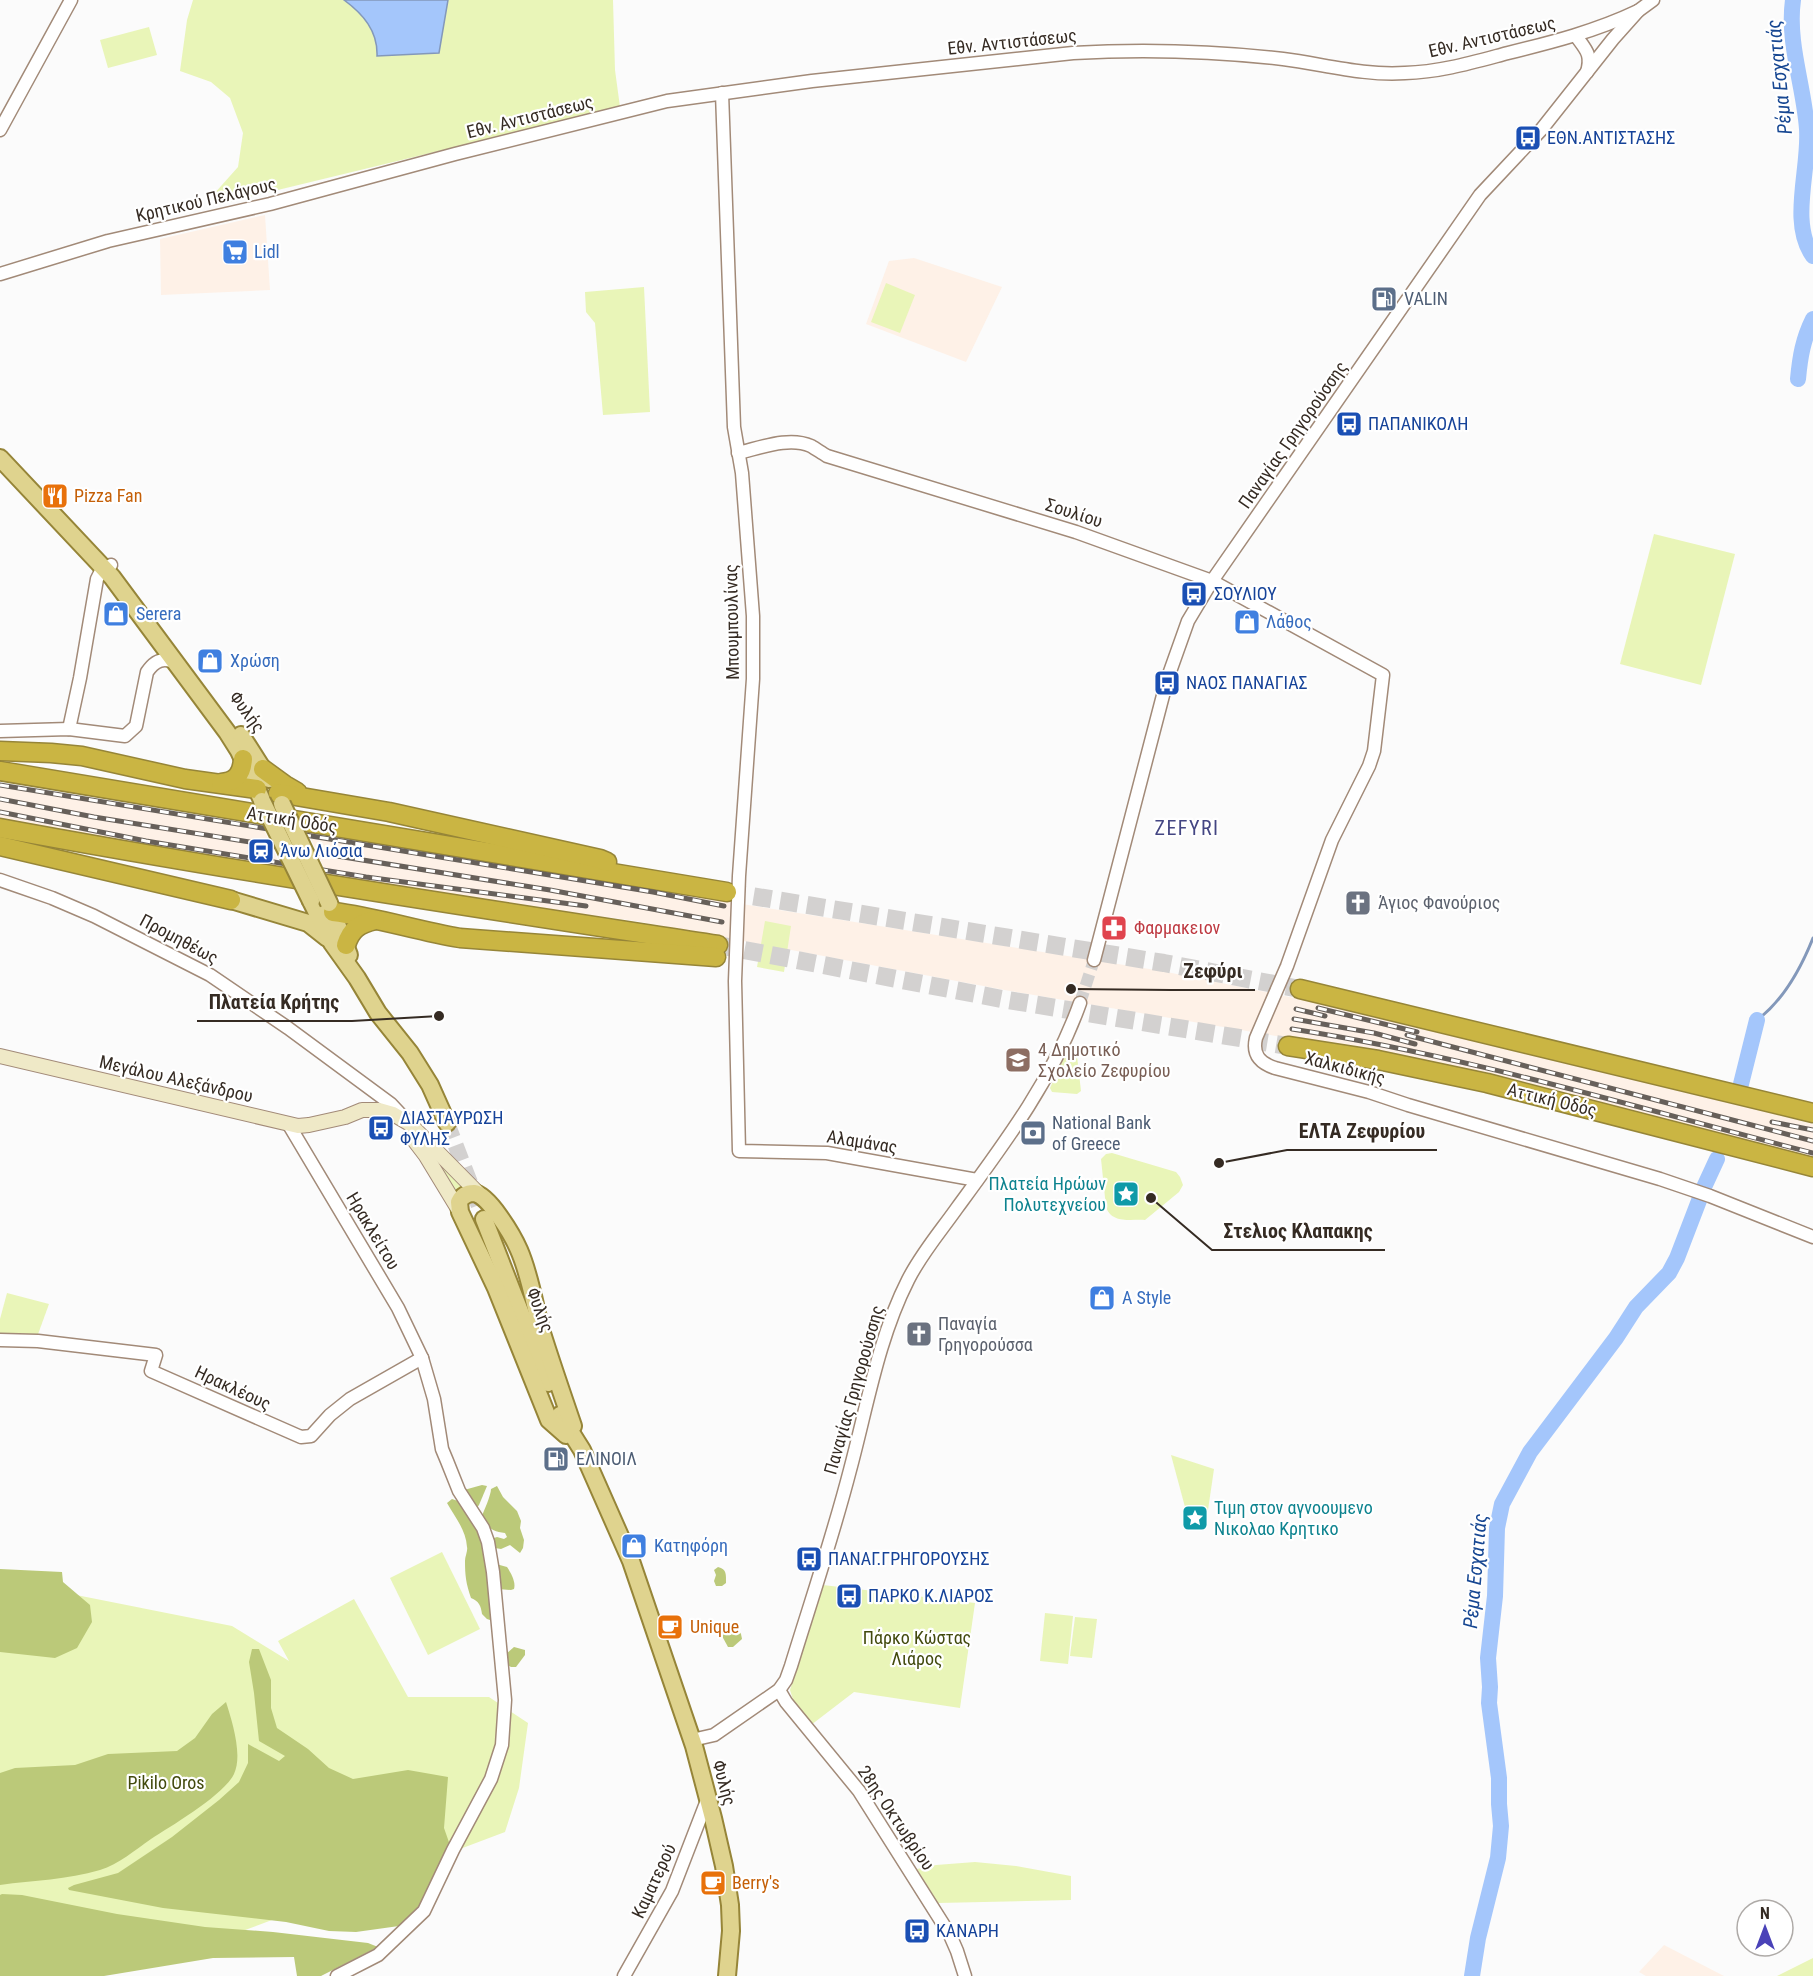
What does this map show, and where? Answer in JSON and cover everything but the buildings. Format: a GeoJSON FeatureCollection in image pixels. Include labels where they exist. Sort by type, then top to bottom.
{"type":"FeatureCollection","features":[{"type":"Feature","properties":{"kind":"highway"},"geometry":{"type":"LineString","coordinates":[[0,751],[82,756],[185,779],[219,783],[270,797],[318,800],[389,812],[600,859],[642,878]]}},
{"type":"Feature","properties":{"kind":"highway"},"geometry":{"type":"LineString","coordinates":[[219,783],[230,782],[238,777],[243,767],[243,759]]}},
{"type":"Feature","properties":{"kind":"highway"},"geometry":{"type":"LineString","coordinates":[[263,769],[292,790],[318,800]]}},
{"type":"Feature","properties":{"kind":"highway","name":"Αττική Οδός"},"geometry":{"type":"LineString","coordinates":[[0,771],[726,892]]}},
{"type":"Feature","properties":{"kind":"highway"},"geometry":{"type":"LineString","coordinates":[[0,828],[158,858],[717,951],[460,938],[429,933],[322,907]]}},
{"type":"Feature","properties":{"kind":"highway"},"geometry":{"type":"LineString","coordinates":[[0,846],[231,900]]}},
{"type":"Feature","properties":{"kind":"highway"},"geometry":{"type":"LineString","coordinates":[[339,944],[354,928],[377,919]]}},
{"type":"Feature","properties":{"kind":"highway"},"geometry":{"type":"LineString","coordinates":[[1300,989],[1813,1113]]}},
{"type":"Feature","properties":{"kind":"highway","name":"Αττική Οδός"},"geometry":{"type":"LineString","coordinates":[[1288,1046],[1378,1060],[1487,1083],[1813,1167]]}},
{"type":"Feature","properties":{"kind":"main road","name":"Φυλής"},"geometry":{"type":"LineString","coordinates":[[0,458],[47,507],[86,540],[108,567],[236,729],[263,769],[270,797]]}},
{"type":"Feature","properties":{"kind":"main road","name":"Φυλής"},"geometry":{"type":"LineString","coordinates":[[108,567],[129,599],[228,732],[243,759],[270,797],[357,978],[378,1013],[410,1053],[425,1077],[447,1123]]}},
{"type":"Feature","properties":{"kind":"main road"},"geometry":{"type":"LineString","coordinates":[[231,900],[284,915],[316,928],[339,944]]}},
{"type":"Feature","properties":{"kind":"main road"},"geometry":{"type":"LineString","coordinates":[[284,915],[300,916],[322,907]]}},
{"type":"Feature","properties":{"kind":"main road","name":"Μεγάλου Αλεξάνδρου"},"geometry":{"type":"LineString","coordinates":[[0,1056],[290,1125],[309,1125],[345,1117],[379,1117],[391,1120],[413,1137],[460,1212]]}},
{"type":"Feature","properties":{"kind":"main road","name":"Μεγάλου Αλεξάνδρου"},"geometry":{"type":"LineString","coordinates":[[345,1117],[357,1111],[373,1110],[393,1114],[410,1124],[481,1196]]}},
{"type":"Feature","properties":{"kind":"main road"},"geometry":{"type":"LineString","coordinates":[[566,1435],[549,1420],[496,1288],[460,1212],[459,1202],[464,1196],[473,1193],[481,1196],[502,1221],[519,1251],[544,1338],[582,1450]]}},
{"type":"Feature","properties":{"kind":"main road","name":"Φυλής"},"geometry":{"type":"LineString","coordinates":[[484,1219],[560,1415],[573,1456],[621,1565],[647,1606]]}},
{"type":"Feature","properties":{"kind":"main road","name":"Φυλής"},"geometry":{"type":"LineString","coordinates":[[560,1415],[582,1450],[631,1561],[692,1740],[724,1866],[730,1905],[731,1931],[727,1976]]}},
{"type":"Feature","properties":{"kind":"street"},"geometry":{"type":"LineString","coordinates":[[0,130],[70,0]]}},
{"type":"Feature","properties":{"kind":"street","name":"Παναγίας Γρηγορούσσης"},"geometry":{"type":"LineString","coordinates":[[1094,960],[1173,662],[1188,621],[1212,581],[1480,195],[1541,130],[1606,47],[1638,11],[1653,0]]}},
{"type":"Feature","properties":{"kind":"street"},"geometry":{"type":"LineString","coordinates":[[1587,72],[1588,53],[1580,34],[1638,11]]}},
{"type":"Feature","properties":{"kind":"street","name":"Εθν. Αντιστάσεως"},"geometry":{"type":"LineString","coordinates":[[421,163],[667,101],[1073,53],[1164,51],[1233,54],[1368,72],[1404,74],[1443,70],[1580,34],[1606,47]]}},
{"type":"Feature","properties":{"kind":"street","name":"Μπουμπουλίνας"},"geometry":{"type":"LineString","coordinates":[[722,93],[734,427],[742,473],[753,616],[753,679],[735,981],[739,1150]]}},
{"type":"Feature","properties":{"kind":"street","name":"Κρητικού Πελάγους"},"geometry":{"type":"LineString","coordinates":[[0,274],[108,241],[270,204],[421,163]]}},
{"type":"Feature","properties":{"kind":"street","name":"Σουλίου"},"geometry":{"type":"LineString","coordinates":[[738,453],[775,444],[793,442],[809,445],[827,456],[1076,532],[1212,581],[1383,675]]}},
{"type":"Feature","properties":{"kind":"street"},"geometry":{"type":"LineString","coordinates":[[69,729],[98,579],[100,573],[108,567]]}},
{"type":"Feature","properties":{"kind":"street"},"geometry":{"type":"LineString","coordinates":[[0,731],[69,729],[125,736],[136,726],[150,668],[163,659],[176,663]]}},
{"type":"Feature","properties":{"kind":"street","name":"Χαλκιδικής"},"geometry":{"type":"LineString","coordinates":[[1383,675],[1374,751],[1369,766],[1332,840],[1287,966],[1256,1038],[1255,1050],[1261,1061],[1275,1068],[1369,1092],[1660,1179],[1813,1237]]}},
{"type":"Feature","properties":{"kind":"street","name":"Προμηθέως"},"geometry":{"type":"LineString","coordinates":[[0,879],[56,899],[94,916],[210,975],[306,1041],[391,1104],[410,1124]]}},
{"type":"Feature","properties":{"kind":"street","name":"Παναγίας Γρηγορούσσης"},"geometry":{"type":"LineString","coordinates":[[692,1740],[714,1735],[778,1690],[786,1680],[847,1482],[880,1354],[898,1303],[909,1278],[927,1249],[1034,1099],[1067,1035],[1080,1003]]}},
{"type":"Feature","properties":{"kind":"street","name":"Ηρακλείτου"},"geometry":{"type":"LineString","coordinates":[[290,1125],[398,1308],[422,1358],[434,1399],[442,1449],[459,1491],[483,1528],[488,1542],[493,1572],[504,1700],[504,1735],[500,1755],[486,1791],[453,1850],[424,1911],[378,1955],[337,1976]]}},
{"type":"Feature","properties":{"kind":"street","name":"Αλαμάνας"},"geometry":{"type":"LineString","coordinates":[[739,1150],[826,1154],[977,1180]]}},
{"type":"Feature","properties":{"kind":"street","name":"Ηρακλέους"},"geometry":{"type":"LineString","coordinates":[[0,1340],[39,1341],[156,1355],[151,1371],[301,1437],[311,1437],[330,1415],[350,1399],[422,1358]]}},
{"type":"Feature","properties":{"kind":"street","name":"28ης Οκτωβρίου"},"geometry":{"type":"LineString","coordinates":[[778,1690],[859,1791],[945,1926],[957,1951],[965,1976]]}},
{"type":"Feature","properties":{"kind":"street","name":"Καματερού"},"geometry":{"type":"LineString","coordinates":[[624,1976],[672,1891],[708,1797]]}},
{"type":"Feature","properties":{"kind":"shaded area"},"geometry":{"type":"Polygon","coordinates":[[[265,215],[270,290],[161,295],[160,239],[265,215]]]}},
{"type":"Feature","properties":{"kind":"shaded area"},"geometry":{"type":"Polygon","coordinates":[[[914,258],[1002,287],[966,362],[866,324],[889,261],[914,258]]]}},
{"type":"Feature","properties":{"kind":"shaded area"},"geometry":{"type":"Polygon","coordinates":[[[0,784],[263,827],[284,874],[0,822],[0,784]]]}},
{"type":"Feature","properties":{"kind":"shaded area"},"geometry":{"type":"Polygon","coordinates":[[[309,835],[1162,971],[1344,1008],[1813,1124],[1813,1158],[1553,1091],[1407,1058],[1010,991],[636,921],[330,881],[309,835]]]}},
{"type":"Feature","properties":{"kind":"shaded area"},"geometry":{"type":"Polygon","coordinates":[[[1664,1945],[1724,1976],[1646,1976],[1639,1972],[1664,1945]]]}},
{"type":"Feature","properties":{"kind":"green space"},"geometry":{"type":"Polygon","coordinates":[[[193,0],[613,0],[615,70],[620,107],[216,205],[213,195],[238,167],[243,133],[230,98],[211,82],[180,71],[187,20],[193,0]]]}},
{"type":"Feature","properties":{"kind":"green space"},"geometry":{"type":"Polygon","coordinates":[[[149,27],[157,55],[108,68],[100,40],[149,27]]]}},
{"type":"Feature","properties":{"kind":"green space"},"geometry":{"type":"Polygon","coordinates":[[[886,283],[915,295],[900,333],[871,322],[886,283]]]}},
{"type":"Feature","properties":{"kind":"green space"},"geometry":{"type":"Polygon","coordinates":[[[644,287],[650,412],[603,415],[595,323],[586,312],[585,292],[644,287]]]}},
{"type":"Feature","properties":{"kind":"green space"},"geometry":{"type":"Polygon","coordinates":[[[1654,534],[1735,554],[1701,685],[1620,664],[1654,534]]]}},
{"type":"Feature","properties":{"kind":"green space"},"geometry":{"type":"Polygon","coordinates":[[[765,921],[791,926],[784,972],[757,967],[765,921]]]}},
{"type":"Feature","properties":{"kind":"green space"},"geometry":{"type":"Polygon","coordinates":[[[1071,1046],[1076,1047],[1081,1091],[1077,1094],[1052,1092],[1050,1088],[1071,1046]]]}},
{"type":"Feature","properties":{"kind":"green space"},"geometry":{"type":"Polygon","coordinates":[[[409,1129],[468,1191],[458,1196],[409,1129]]]}},
{"type":"Feature","properties":{"kind":"green space"},"geometry":{"type":"Polygon","coordinates":[[[1112,1153],[1176,1172],[1183,1185],[1179,1192],[1145,1220],[1117,1218],[1106,1207],[1101,1159],[1106,1154],[1112,1153]]]}},
{"type":"Feature","properties":{"kind":"green space"},"geometry":{"type":"Polygon","coordinates":[[[7,1293],[49,1304],[37,1337],[0,1334],[0,1319],[7,1293]]]}},
{"type":"Feature","properties":{"kind":"green space"},"geometry":{"type":"Polygon","coordinates":[[[1171,1455],[1214,1469],[1208,1510],[1199,1517],[1191,1515],[1185,1507],[1171,1455]]]}},
{"type":"Feature","properties":{"kind":"green space"},"geometry":{"type":"Polygon","coordinates":[[[482,1485],[487,1486],[476,1509],[464,1490],[482,1485]]]}},
{"type":"Feature","properties":{"kind":"green space"},"geometry":{"type":"Polygon","coordinates":[[[497,1486],[503,1497],[517,1511],[521,1521],[520,1528],[524,1540],[520,1553],[510,1545],[501,1549],[495,1548],[491,1539],[507,1537],[505,1533],[491,1528],[481,1518],[491,1489],[497,1486]]]}},
{"type":"Feature","properties":{"kind":"green space"},"geometry":{"type":"Polygon","coordinates":[[[452,1499],[458,1501],[484,1540],[493,1621],[482,1614],[479,1604],[471,1598],[466,1575],[465,1535],[447,1503],[452,1499]]]}},
{"type":"Feature","properties":{"kind":"green space"},"geometry":{"type":"Polygon","coordinates":[[[442,1552],[480,1629],[428,1655],[390,1578],[442,1552]]]}},
{"type":"Feature","properties":{"kind":"green space"},"geometry":{"type":"Polygon","coordinates":[[[496,1564],[507,1567],[514,1581],[514,1589],[498,1589],[496,1564]]]}},
{"type":"Feature","properties":{"kind":"green space"},"geometry":{"type":"Polygon","coordinates":[[[718,1567],[723,1569],[726,1575],[726,1583],[722,1586],[716,1586],[714,1581],[716,1575],[714,1570],[718,1567]]]}},
{"type":"Feature","properties":{"kind":"green space"},"geometry":{"type":"Polygon","coordinates":[[[0,1569],[62,1572],[63,1582],[90,1605],[92,1622],[77,1648],[55,1658],[0,1652],[0,1569]]]}},
{"type":"Feature","properties":{"kind":"green space","name":"Πάρκο Κώστας Λιάρος"},"geometry":{"type":"Polygon","coordinates":[[[823,1585],[975,1603],[960,1708],[854,1692],[811,1725],[796,1709],[790,1690],[823,1585]]]}},
{"type":"Feature","properties":{"kind":"green space","name":"Pikilo Oros"},"geometry":{"type":"Polygon","coordinates":[[[0,1589],[46,1589],[232,1626],[289,1661],[278,1641],[354,1599],[408,1697],[489,1697],[528,1723],[519,1788],[505,1832],[200,1947],[0,1976],[0,1589]]]}},
{"type":"Feature","properties":{"kind":"green space"},"geometry":{"type":"Polygon","coordinates":[[[1045,1613],[1073,1616],[1068,1664],[1040,1661],[1045,1613]]]}},
{"type":"Feature","properties":{"kind":"green space"},"geometry":{"type":"Polygon","coordinates":[[[1075,1617],[1097,1619],[1092,1658],[1070,1656],[1075,1617]]]}},
{"type":"Feature","properties":{"kind":"green space"},"geometry":{"type":"Polygon","coordinates":[[[738,1629],[742,1639],[733,1647],[728,1647],[722,1636],[724,1632],[738,1629]]]}},
{"type":"Feature","properties":{"kind":"green space"},"geometry":{"type":"Polygon","coordinates":[[[514,1647],[525,1650],[525,1655],[516,1667],[511,1667],[506,1664],[505,1655],[514,1647]]]}},
{"type":"Feature","properties":{"kind":"green space"},"geometry":{"type":"Polygon","coordinates":[[[252,1649],[259,1649],[271,1680],[271,1708],[277,1728],[308,1749],[329,1768],[353,1779],[408,1770],[448,1777],[444,1828],[451,1848],[417,1912],[399,1926],[356,1932],[329,1931],[286,1922],[163,1908],[69,1890],[68,1888],[74,1885],[118,1873],[172,1837],[219,1800],[239,1782],[248,1763],[248,1744],[279,1761],[285,1756],[259,1741],[249,1662],[252,1649]]]}},
{"type":"Feature","properties":{"kind":"green space"},"geometry":{"type":"Polygon","coordinates":[[[226,1702],[236,1738],[236,1766],[228,1782],[209,1800],[107,1867],[75,1876],[0,1885],[0,1773],[15,1768],[75,1765],[108,1754],[177,1751],[195,1738],[212,1714],[226,1702]]]}},
{"type":"Feature","properties":{"kind":"green space"},"geometry":{"type":"Polygon","coordinates":[[[975,1862],[1016,1866],[1071,1876],[1071,1900],[938,1903],[917,1869],[975,1862]]]}},
{"type":"Feature","properties":{"kind":"green space"},"geometry":{"type":"Polygon","coordinates":[[[0,1895],[22,1895],[117,1914],[205,1927],[273,1932],[368,1943],[378,1947],[321,1976],[297,1976],[294,1957],[213,1958],[104,1976],[0,1976],[0,1895]]]}},
{"type":"Feature","properties":{"kind":"green space"},"geometry":{"type":"Polygon","coordinates":[[[1813,1958],[1813,1976],[1777,1976],[1813,1958]]]}},
{"type":"Feature","properties":{"kind":"water"},"geometry":{"type":"Polygon","coordinates":[[[344,0],[448,0],[439,53],[377,56],[375,39],[368,24],[344,0]]]}},
{"type":"Feature","properties":{"kind":"waterway","name":"Ρέμα Εσχατιάς"},"geometry":{"type":"LineString","coordinates":[[1793,0],[1792,32],[1807,129],[1801,212],[1802,228],[1813,256]]}},
{"type":"Feature","properties":{"kind":"waterway","name":"Ρέμα Εσχατιάς"},"geometry":{"type":"LineString","coordinates":[[1798,379],[1802,348],[1813,319]]}},
{"type":"Feature","properties":{"kind":"waterway"},"geometry":{"type":"LineString","coordinates":[[1757,1020],[1767,1012],[1791,983],[1813,938]]}},
{"type":"Feature","properties":{"kind":"waterway","name":"Ρέμα Εσχατιάς"},"geometry":{"type":"LineString","coordinates":[[1741,1084],[1757,1020]]}},
{"type":"Feature","properties":{"kind":"waterway","name":"Ρέμα Εσχατιάς"},"geometry":{"type":"LineString","coordinates":[[1472,1976],[1478,1938],[1498,1858],[1501,1826],[1499,1778],[1489,1703],[1488,1658],[1495,1596],[1497,1528],[1502,1504],[1530,1452],[1616,1338],[1636,1307],[1669,1273],[1717,1159]]}},
{"type":"Feature","properties":{"kind":"tunnel"},"geometry":{"type":"LineString","coordinates":[[727,892],[1164,963],[1300,989]]}},
{"type":"Feature","properties":{"kind":"tunnel"},"geometry":{"type":"LineString","coordinates":[[718,945],[1002,999],[1288,1046]]}},
{"type":"Feature","properties":{"kind":"tunnel"},"geometry":{"type":"LineString","coordinates":[[1080,1003],[1094,960]]}},
{"type":"Feature","properties":{"kind":"tunnel"},"geometry":{"type":"LineString","coordinates":[[447,1123],[484,1219]]}},
{"type":"Feature","properties":{"kind":"railway"},"geometry":{"type":"LineString","coordinates":[[0,785],[653,892],[724,906]]}},
{"type":"Feature","properties":{"kind":"railway"},"geometry":{"type":"LineString","coordinates":[[0,799],[94,817],[550,890],[722,922]]}},
{"type":"Feature","properties":{"kind":"railway"},"geometry":{"type":"LineString","coordinates":[[0,812],[146,841],[366,877],[586,906]]}},
{"type":"Feature","properties":{"kind":"railway"},"geometry":{"type":"LineString","coordinates":[[1318,1008],[1417,1032]]}},
{"type":"Feature","properties":{"kind":"railway"},"geometry":{"type":"LineString","coordinates":[[1296,1009],[1325,1016]]}},
{"type":"Feature","properties":{"kind":"railway"},"geometry":{"type":"LineString","coordinates":[[1294,1019],[1374,1033],[1415,1044]]}},
{"type":"Feature","properties":{"kind":"railway"},"geometry":{"type":"LineString","coordinates":[[1292,1029],[1358,1040],[1489,1068],[1813,1153]]}},
{"type":"Feature","properties":{"kind":"railway"},"geometry":{"type":"LineString","coordinates":[[1407,1035],[1813,1141]]}},
{"type":"Feature","properties":{"kind":"railway"},"geometry":{"type":"LineString","coordinates":[[1772,1122],[1813,1130]]}},
{"type":"Feature","properties":{"kind":"place","name":"ΕΘΝ.ΑΝΤΙΣΤΑΣΗΣ"},"geometry":{"type":"Point","coordinates":[1528,138]}},
{"type":"Feature","properties":{"kind":"place","name":"Lidl"},"geometry":{"type":"Point","coordinates":[235,252]}},
{"type":"Feature","properties":{"kind":"place","name":"VALIN"},"geometry":{"type":"Point","coordinates":[1384,299]}},
{"type":"Feature","properties":{"kind":"place","name":"ΠΑΠΑΝΙΚΟΛΗ"},"geometry":{"type":"Point","coordinates":[1349,424]}},
{"type":"Feature","properties":{"kind":"place","name":"Pizza Fan"},"geometry":{"type":"Point","coordinates":[55,496]}},
{"type":"Feature","properties":{"kind":"place","name":"ΣΟΥΛΙΟΥ"},"geometry":{"type":"Point","coordinates":[1194,594]}},
{"type":"Feature","properties":{"kind":"place","name":"Serera"},"geometry":{"type":"Point","coordinates":[116,614]}},
{"type":"Feature","properties":{"kind":"place","name":"Λάθος"},"geometry":{"type":"Point","coordinates":[1247,622]}},
{"type":"Feature","properties":{"kind":"place","name":"Χρώση"},"geometry":{"type":"Point","coordinates":[210,661]}},
{"type":"Feature","properties":{"kind":"place","name":"ΝΑΟΣ ΠΑΝΑΓΙΑΣ"},"geometry":{"type":"Point","coordinates":[1167,683]}},
{"type":"Feature","properties":{"kind":"place","name":"Άνω Λιόσια"},"geometry":{"type":"Point","coordinates":[261,851]}},
{"type":"Feature","properties":{"kind":"place","name":"Άγιος Φανούριος"},"geometry":{"type":"Point","coordinates":[1358,903]}},
{"type":"Feature","properties":{"kind":"place","name":"Φαρμακειον"},"geometry":{"type":"Point","coordinates":[1114,928]}},
{"type":"Feature","properties":{"kind":"place","name":"Ζεφύρι"},"geometry":{"type":"Point","coordinates":[1071,989]}},
{"type":"Feature","properties":{"kind":"place","name":"Πλατεία Κρήτης"},"geometry":{"type":"Point","coordinates":[439,1016]}},
{"type":"Feature","properties":{"kind":"place","name":"4 Δημοτικό Σχολείο Ζεφυρίου"},"geometry":{"type":"Point","coordinates":[1018,1060]}},
{"type":"Feature","properties":{"kind":"place","name":"ΔΙΑΣΤΑΥΡΩΣΗ ΦΥΛΗΣ"},"geometry":{"type":"Point","coordinates":[381,1128]}},
{"type":"Feature","properties":{"kind":"place","name":"National Bank of Greece"},"geometry":{"type":"Point","coordinates":[1033,1133]}},
{"type":"Feature","properties":{"kind":"place","name":"ΕΛΤΑ Ζεφυρίου"},"geometry":{"type":"Point","coordinates":[1219,1163]}},
{"type":"Feature","properties":{"kind":"place","name":"Πλατεία Ηρώων Πολυτεχνείου"},"geometry":{"type":"Point","coordinates":[1126,1194]}},
{"type":"Feature","properties":{"kind":"place","name":"Στελιος Κλαπακης"},"geometry":{"type":"Point","coordinates":[1151,1198]}},
{"type":"Feature","properties":{"kind":"place","name":"A Style"},"geometry":{"type":"Point","coordinates":[1102,1298]}},
{"type":"Feature","properties":{"kind":"place","name":"Παναγία Γρηγορούσσα"},"geometry":{"type":"Point","coordinates":[919,1334]}},
{"type":"Feature","properties":{"kind":"place","name":"ΕΛΙΝΟΙΛ"},"geometry":{"type":"Point","coordinates":[556,1459]}},
{"type":"Feature","properties":{"kind":"place","name":"Τιμη στον αγνοουμενο Νικολαο Κρητικο"},"geometry":{"type":"Point","coordinates":[1195,1518]}},
{"type":"Feature","properties":{"kind":"place","name":"Κατηφόρη"},"geometry":{"type":"Point","coordinates":[634,1546]}},
{"type":"Feature","properties":{"kind":"place","name":"ΠΑΝΑΓ.ΓΡΗΓΟΡΟΥΣΗΣ"},"geometry":{"type":"Point","coordinates":[809,1559]}},
{"type":"Feature","properties":{"kind":"place","name":"ΠΑΡΚΟ Κ.ΛΙΑΡΟΣ"},"geometry":{"type":"Point","coordinates":[849,1596]}},
{"type":"Feature","properties":{"kind":"place","name":"Unique"},"geometry":{"type":"Point","coordinates":[670,1627]}},
{"type":"Feature","properties":{"kind":"place","name":"Berry's"},"geometry":{"type":"Point","coordinates":[713,1883]}},
{"type":"Feature","properties":{"kind":"place","name":"ΚΑΝΑΡΗ"},"geometry":{"type":"Point","coordinates":[917,1931]}},
{"type":"Feature","properties":{"kind":"district","name":"ZEFYRI"},"geometry":{"type":"Point","coordinates":[1187,828]}}]}
